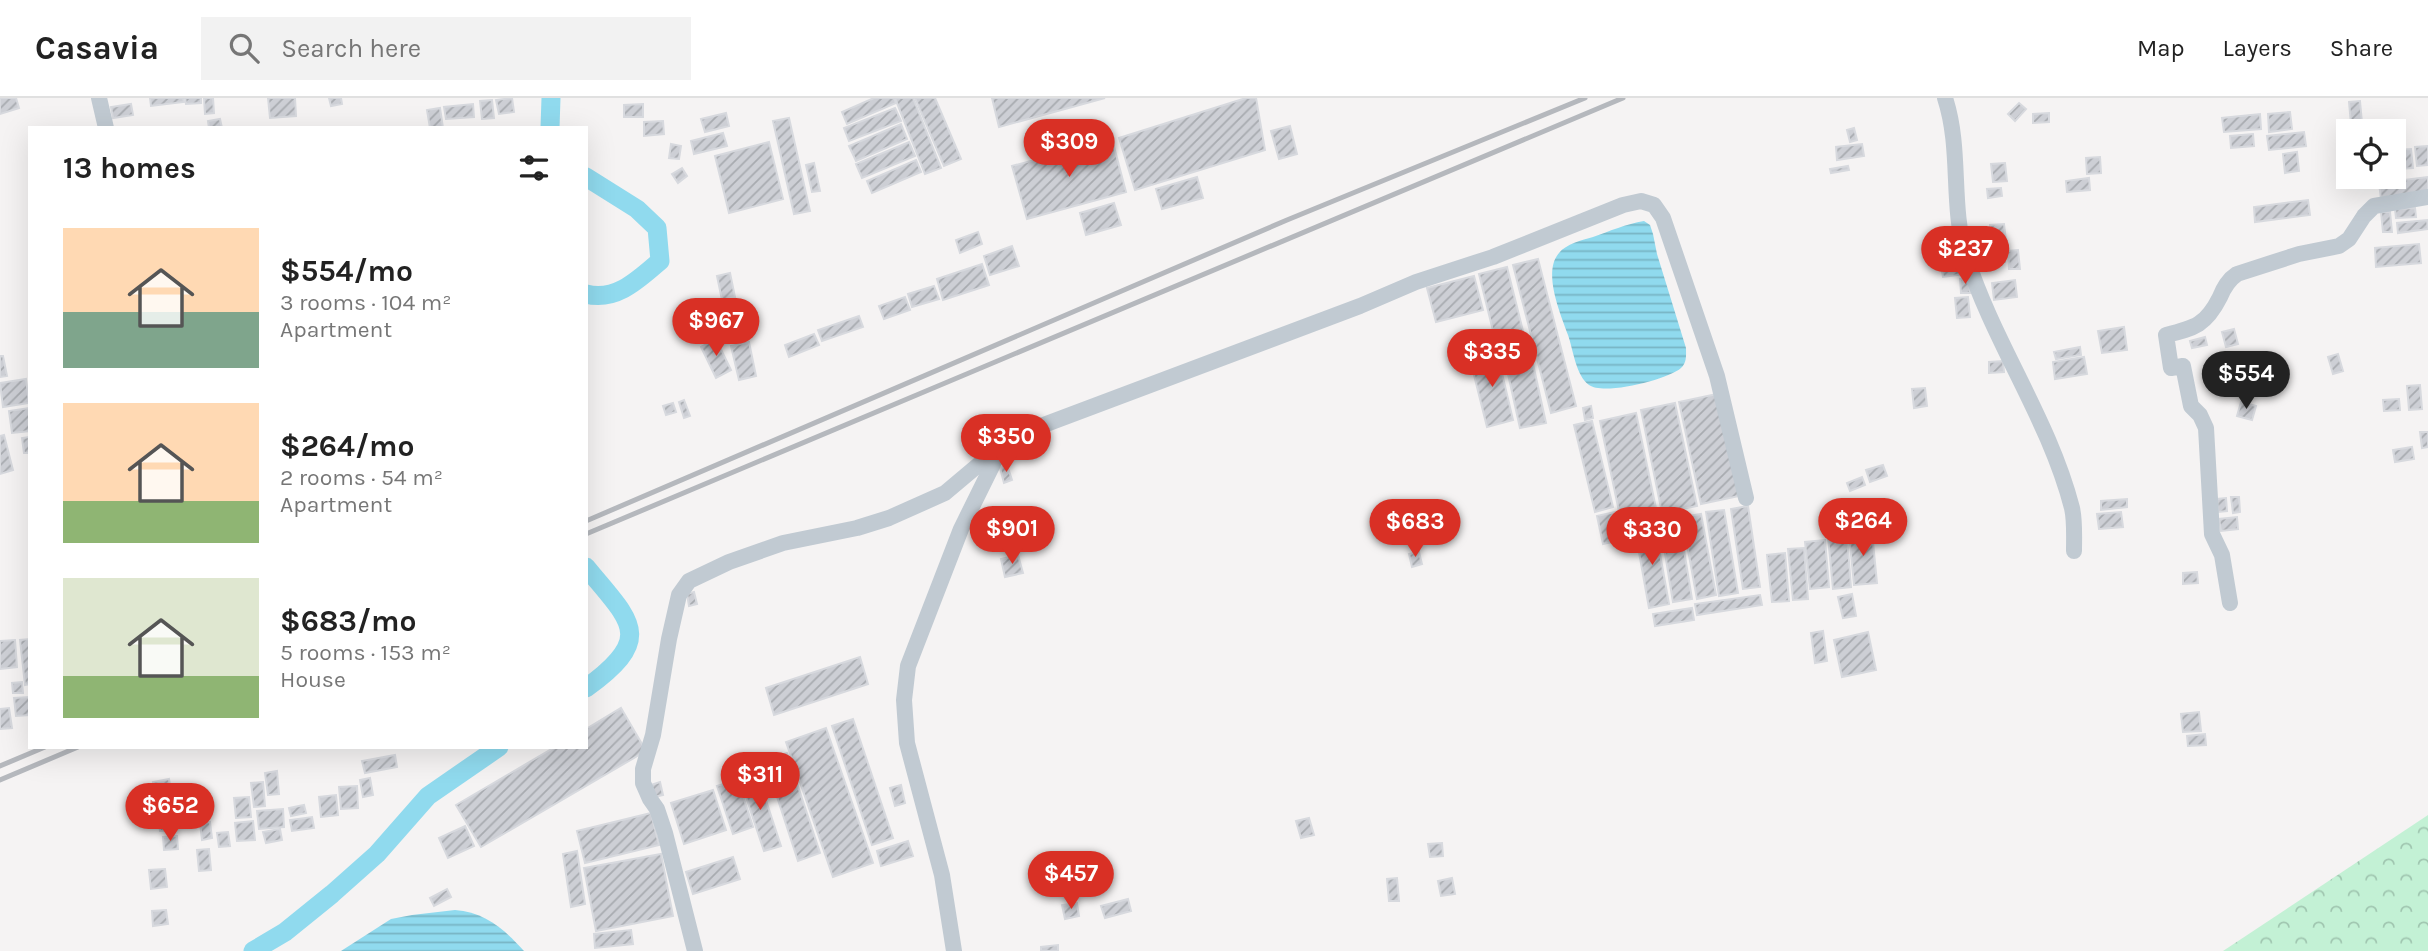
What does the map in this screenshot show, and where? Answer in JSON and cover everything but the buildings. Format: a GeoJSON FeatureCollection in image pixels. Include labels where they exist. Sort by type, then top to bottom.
{"type":"FeatureCollection","features":[{"type":"Feature","properties":{"kind":"street"},"geometry":{"type":"LineString","coordinates":[[99,98],[106,126]]}},
{"type":"Feature","properties":{"kind":"street"},"geometry":{"type":"LineString","coordinates":[[1945,98],[1952,121],[1957,166],[1957,222],[1966,255],[1983,306],[2039,417],[2056,461],[2072,510],[2074,551]]}},
{"type":"Feature","properties":{"kind":"street"},"geometry":{"type":"LineString","coordinates":[[2230,603],[2222,555],[2212,534],[2206,428],[2200,415],[2191,406],[2183,366],[2171,368],[2166,335],[2193,329],[2202,323],[2213,310],[2229,279],[2237,274],[2298,254],[2339,246],[2349,239],[2374,206],[2428,197]]}},
{"type":"Feature","properties":{"kind":"street"},"geometry":{"type":"LineString","coordinates":[[695,951],[665,833],[657,809],[643,783],[643,769],[653,734],[669,639],[680,595],[689,581],[729,562],[783,543],[889,519],[945,493],[1002,445],[1025,432],[1360,306],[1416,282],[1493,257],[1623,205],[1641,201],[1654,205],[1663,218],[1717,376],[1746,498]]}},
{"type":"Feature","properties":{"kind":"street"},"geometry":{"type":"LineString","coordinates":[[954,951],[942,875],[907,743],[904,701],[908,666],[961,530],[1002,445]]}},
{"type":"Feature","properties":{"kind":"green space"},"geometry":{"type":"Polygon","coordinates":[[[2428,815],[2428,951],[2223,951],[2428,815]]]}},
{"type":"Feature","properties":{"kind":"water"},"geometry":{"type":"Polygon","coordinates":[[[1644,221],[1650,225],[1653,234],[1686,348],[1685,361],[1681,368],[1651,381],[1608,389],[1597,388],[1585,381],[1576,362],[1554,294],[1554,261],[1562,250],[1570,245],[1644,221]]]}},
{"type":"Feature","properties":{"kind":"water"},"geometry":{"type":"Polygon","coordinates":[[[455,910],[476,914],[494,923],[524,951],[341,951],[391,919],[455,910]]]}},
{"type":"Feature","properties":{"kind":"waterway"},"geometry":{"type":"LineString","coordinates":[[550,126],[551,98]]}},
{"type":"Feature","properties":{"kind":"waterway"},"geometry":{"type":"LineString","coordinates":[[588,178],[637,209],[657,228],[660,261],[617,292],[597,296],[588,294]]}},
{"type":"Feature","properties":{"kind":"waterway"},"geometry":{"type":"LineString","coordinates":[[588,569],[615,602],[629,629],[629,642],[622,655],[588,686]]}},
{"type":"Feature","properties":{"kind":"waterway"},"geometry":{"type":"LineString","coordinates":[[253,951],[285,932],[332,894],[377,854],[428,796],[496,749]]}},
{"type":"Feature","properties":{"kind":"railway"},"geometry":{"type":"LineString","coordinates":[[588,520],[1287,220],[1585,98]]}},
{"type":"Feature","properties":{"kind":"railway"},"geometry":{"type":"LineString","coordinates":[[588,533],[1623,98]]}},
{"type":"Feature","properties":{"kind":"railway"},"geometry":{"type":"LineString","coordinates":[[0,766],[40,749]]}},
{"type":"Feature","properties":{"kind":"railway"},"geometry":{"type":"LineString","coordinates":[[0,780],[73,749]]}}]}
